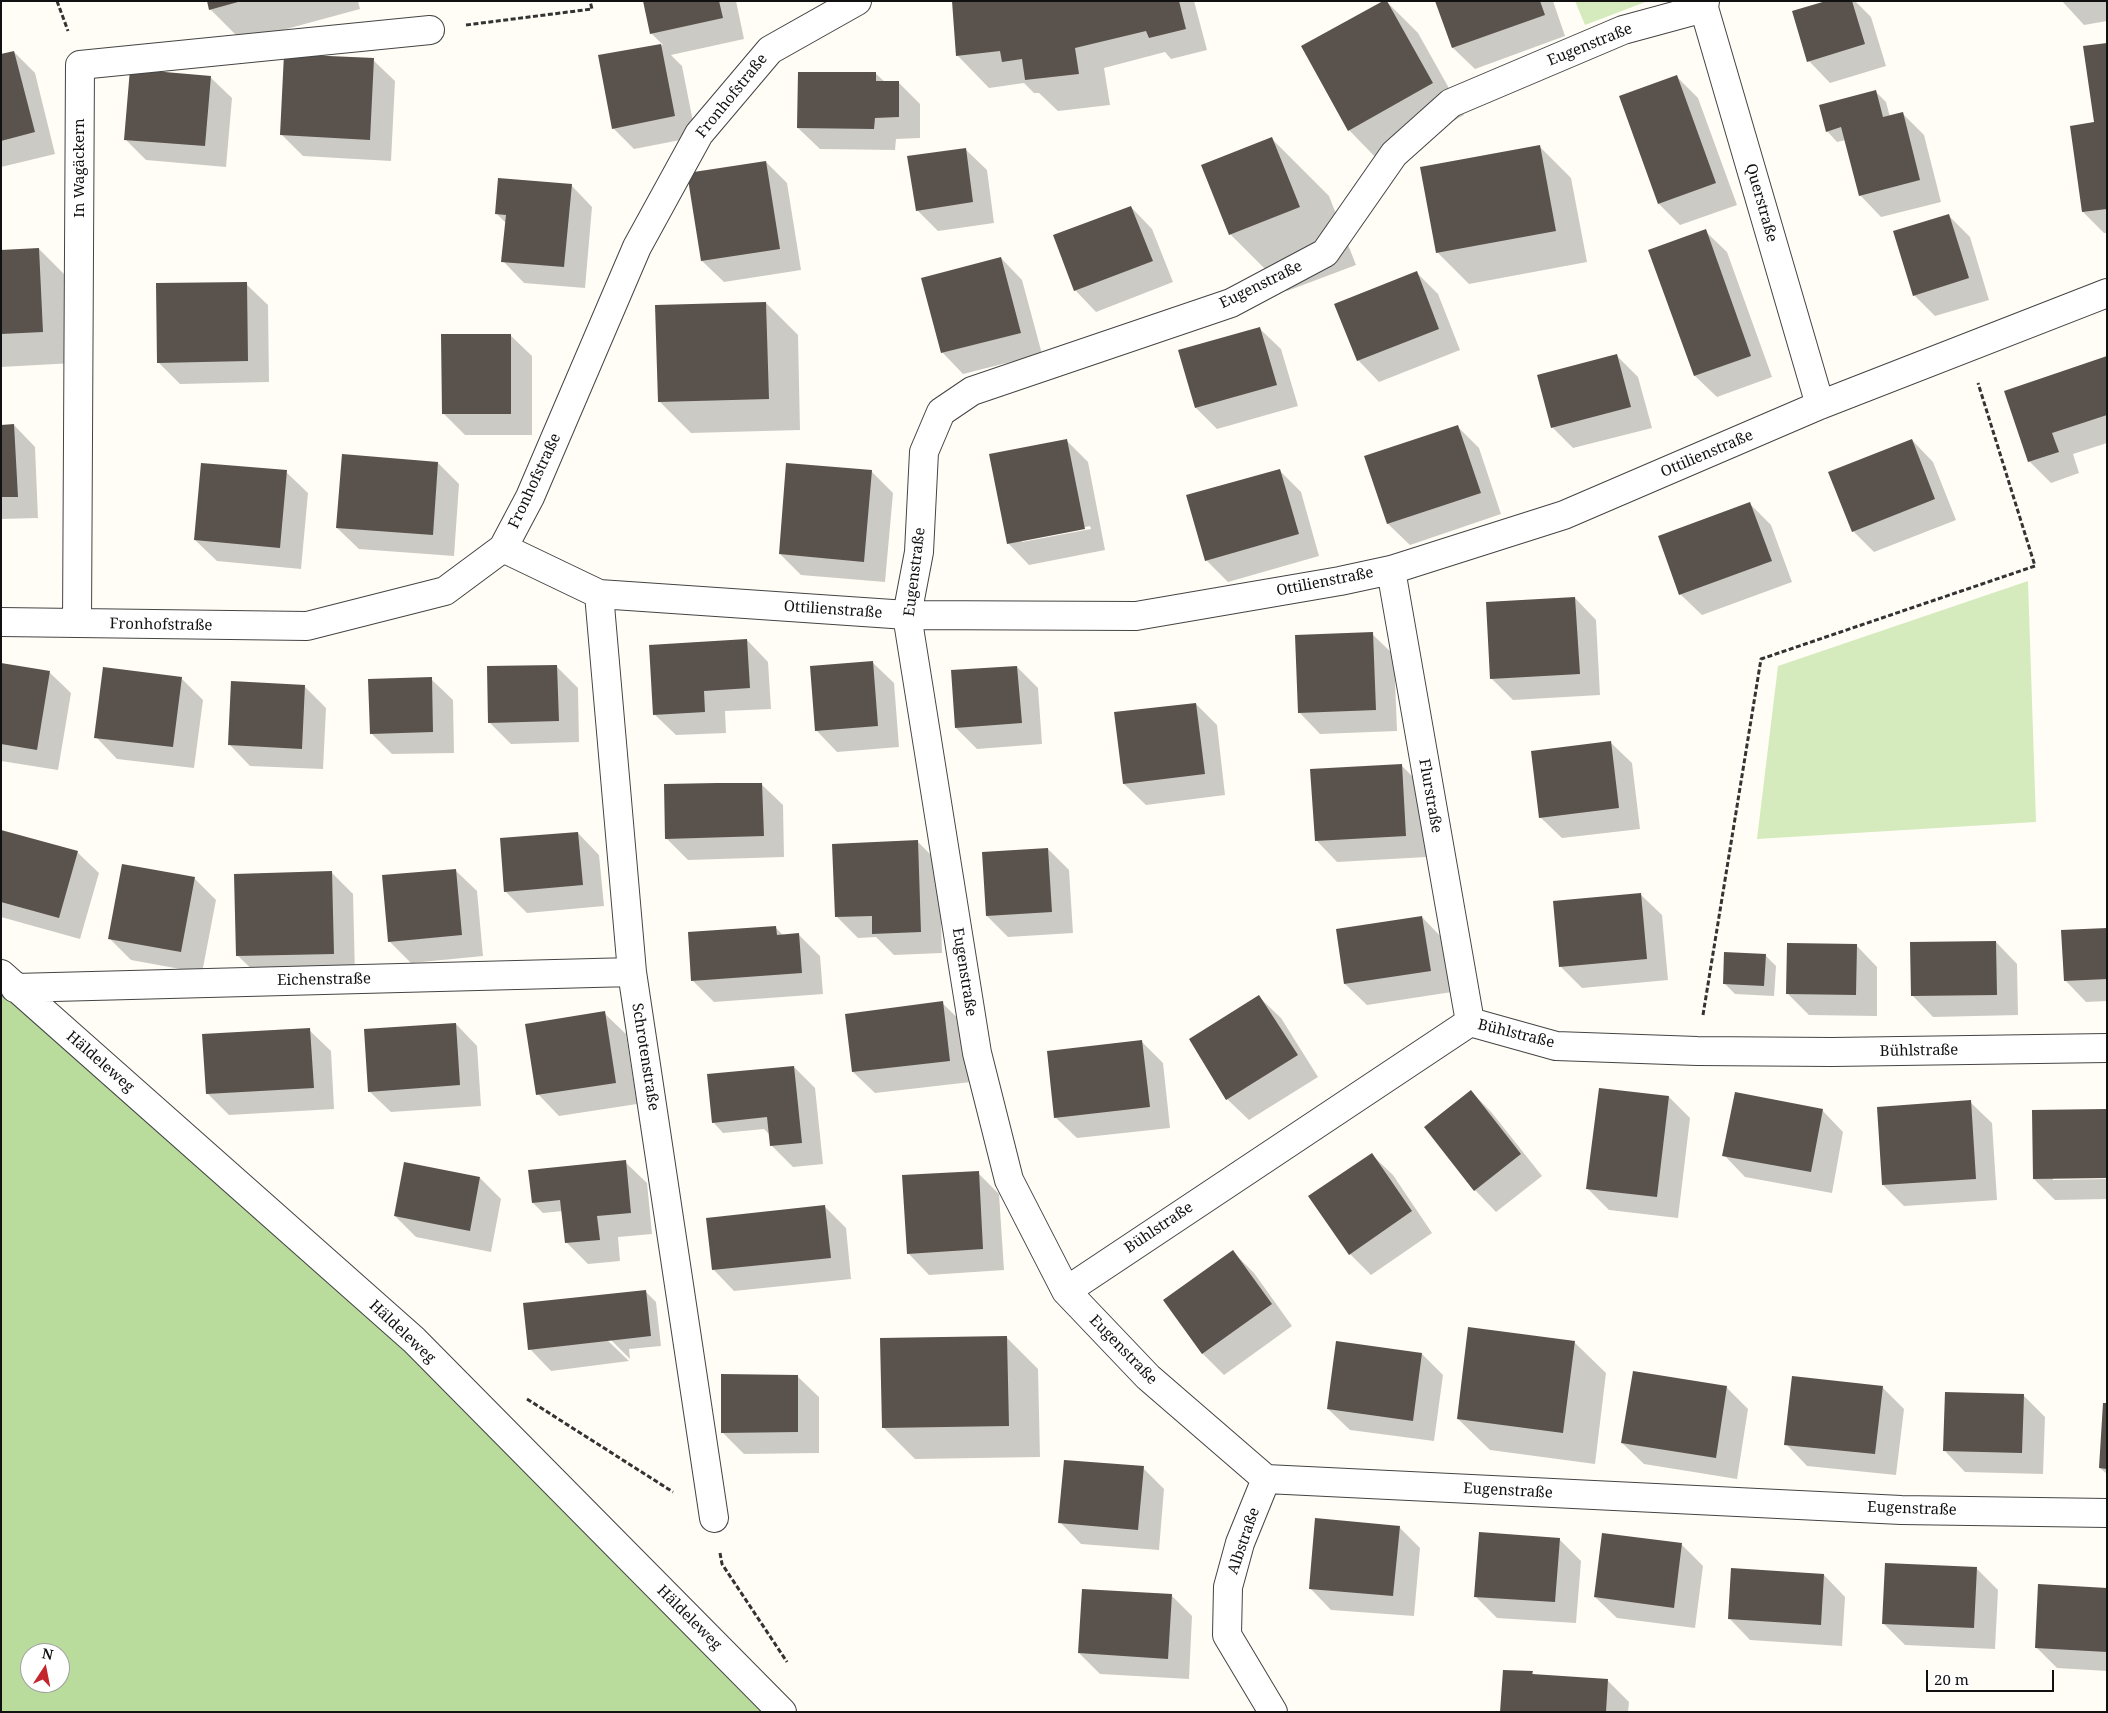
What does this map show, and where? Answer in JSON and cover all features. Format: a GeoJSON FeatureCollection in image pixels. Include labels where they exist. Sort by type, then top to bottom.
{"type":"FeatureCollection","features":[{"type":"Feature","properties":{"kind":"street","name":"Fronhofstraße"},"geometry":{"type":"LineString","coordinates":[[1,622],[307,626],[445,591],[503,548],[530,497],[637,246],[699,134],[770,50],[857,1]]}},
{"type":"Feature","properties":{"kind":"street","name":"Querstraße"},"geometry":{"type":"LineString","coordinates":[[1704,4],[1820,405]]}},
{"type":"Feature","properties":{"kind":"street","name":"Eugenstraße"},"geometry":{"type":"LineString","coordinates":[[1704,4],[1623,30],[1451,103],[1394,154],[1325,253],[1316,258],[1230,303],[972,391],[941,412],[924,452],[919,552],[907,615],[977,1053],[1009,1180],[1066,1290],[1148,1377],[1266,1480],[1891,1510],[2107,1513]]}},
{"type":"Feature","properties":{"kind":"street","name":"In Wagäckern"},"geometry":{"type":"LineString","coordinates":[[77,624],[80,65],[430,30]]}},
{"type":"Feature","properties":{"kind":"street","name":"Ottilienstraße"},"geometry":{"type":"LineString","coordinates":[[503,548],[599,594],[907,615],[1136,616],[1340,581],[1391,570],[1564,515],[1820,405],[2107,293]]}},
{"type":"Feature","properties":{"kind":"street","name":"Flurstraße"},"geometry":{"type":"LineString","coordinates":[[1391,570],[1470,1022]]}},
{"type":"Feature","properties":{"kind":"street","name":"Schrotenstraße"},"geometry":{"type":"LineString","coordinates":[[599,594],[632,972],[714,1518]]}},
{"type":"Feature","properties":{"kind":"street","name":"Eichenstraße"},"geometry":{"type":"LineString","coordinates":[[8,981],[632,972]]}},
{"type":"Feature","properties":{"kind":"street","name":"Häldeleweg"},"geometry":{"type":"LineString","coordinates":[[8,981],[414,1340],[782,1712]]}},
{"type":"Feature","properties":{"kind":"street","name":"Bühlstraße"},"geometry":{"type":"LineString","coordinates":[[1066,1290],[1470,1022],[1556,1046],[1697,1051],[1832,1052],[2107,1048]]}},
{"type":"Feature","properties":{"kind":"street","name":"Albstraße"},"geometry":{"type":"LineString","coordinates":[[1266,1480],[1240,1543],[1228,1587],[1228,1635],[1273,1712]]}},
{"type":"Feature","properties":{"kind":"path"},"geometry":{"type":"LineString","coordinates":[[430,30],[592,8],[590,1]]}},
{"type":"Feature","properties":{"kind":"path"},"geometry":{"type":"LineString","coordinates":[[1697,1051],[1761,659],[2034,566],[1966,347]]}},
{"type":"Feature","properties":{"kind":"path"},"geometry":{"type":"LineString","coordinates":[[521,1396],[714,1518],[722,1564],[787,1662]]}},
{"type":"Feature","properties":{"kind":"green space"},"geometry":{"type":"Polygon","coordinates":[[[1575,1],[1648,1],[1585,25],[1575,1]]]}},
{"type":"Feature","properties":{"kind":"green space"},"geometry":{"type":"Polygon","coordinates":[[[2028,581],[2036,822],[1757,839],[1778,666],[2028,581]]]}},
{"type":"Feature","properties":{"kind":"green space"},"geometry":{"type":"Polygon","coordinates":[[[1,974],[414,1340],[782,1712],[1,1712],[1,974]]]}},
{"type":"Feature","properties":{"kind":"building"},"geometry":{"type":"Polygon","coordinates":[[[207,1],[238,1],[238,2],[209,10],[207,1]]]}},
{"type":"Feature","properties":{"kind":"building"},"geometry":{"type":"Polygon","coordinates":[[[643,1],[719,1],[723,18],[650,34],[643,1]]]}},
{"type":"Feature","properties":{"kind":"building"},"geometry":{"type":"Polygon","coordinates":[[[952,1],[1179,1],[1186,29],[1149,38],[1146,31],[1075,48],[1079,74],[1025,80],[1022,59],[1002,62],[1000,51],[956,56],[952,1]]]}},
{"type":"Feature","properties":{"kind":"building"},"geometry":{"type":"Polygon","coordinates":[[[1383,1],[1387,1],[1433,83],[1348,131],[1301,46],[1383,1]]]}},
{"type":"Feature","properties":{"kind":"building"},"geometry":{"type":"Polygon","coordinates":[[[1435,1],[1540,1],[1545,15],[1452,48],[1435,1]]]}},
{"type":"Feature","properties":{"kind":"building"},"geometry":{"type":"Polygon","coordinates":[[[1826,1],[1852,1],[1865,44],[1807,62],[1792,11],[1826,1]]]}},
{"type":"Feature","properties":{"kind":"building"},"geometry":{"type":"Polygon","coordinates":[[[2107,43],[2107,209],[2082,212],[2070,126],[2094,122],[2083,46],[2107,43]]]}},
{"type":"Feature","properties":{"kind":"building"},"geometry":{"type":"Polygon","coordinates":[[[661,44],[675,116],[612,129],[598,55],[661,44]]]}},
{"type":"Feature","properties":{"kind":"building"},"geometry":{"type":"Polygon","coordinates":[[[14,51],[35,132],[1,141],[1,54],[14,51]]]}},
{"type":"Feature","properties":{"kind":"building"},"geometry":{"type":"Polygon","coordinates":[[[284,54],[374,58],[370,140],[280,135],[284,54]]]}},
{"type":"Feature","properties":{"kind":"building"},"geometry":{"type":"Polygon","coordinates":[[[130,69],[211,76],[205,146],[124,140],[130,69]]]}},
{"type":"Feature","properties":{"kind":"building"},"geometry":{"type":"Polygon","coordinates":[[[798,72],[876,72],[876,81],[899,81],[899,117],[875,118],[874,129],[797,128],[798,72]]]}},
{"type":"Feature","properties":{"kind":"building"},"geometry":{"type":"Polygon","coordinates":[[[1677,75],[1716,183],[1658,204],[1619,96],[1677,75]]]}},
{"type":"Feature","properties":{"kind":"building"},"geometry":{"type":"Polygon","coordinates":[[[1876,90],[1883,117],[1903,112],[1920,180],[1859,196],[1841,127],[1826,132],[1819,105],[1876,90]]]}},
{"type":"Feature","properties":{"kind":"building"},"geometry":{"type":"Polygon","coordinates":[[[1272,137],[1300,207],[1229,235],[1201,165],[1272,137]]]}},
{"type":"Feature","properties":{"kind":"building"},"geometry":{"type":"Polygon","coordinates":[[[1540,145],[1556,231],[1436,253],[1420,167],[1540,145]]]}},
{"type":"Feature","properties":{"kind":"building"},"geometry":{"type":"Polygon","coordinates":[[[966,148],[973,202],[916,211],[907,156],[966,148]]]}},
{"type":"Feature","properties":{"kind":"building"},"geometry":{"type":"Polygon","coordinates":[[[766,161],[780,249],[701,261],[687,173],[766,161]]]}},
{"type":"Feature","properties":{"kind":"building"},"geometry":{"type":"Polygon","coordinates":[[[498,178],[572,184],[564,267],[501,262],[506,215],[495,214],[498,178]]]}},
{"type":"Feature","properties":{"kind":"building"},"geometry":{"type":"Polygon","coordinates":[[[1131,206],[1153,261],[1074,291],[1053,235],[1131,206]]]}},
{"type":"Feature","properties":{"kind":"building"},"geometry":{"type":"Polygon","coordinates":[[[1949,214],[1969,278],[1913,296],[1893,231],[1949,214]]]}},
{"type":"Feature","properties":{"kind":"building"},"geometry":{"type":"Polygon","coordinates":[[[1706,229],[1751,356],[1694,376],[1648,250],[1706,229]]]}},
{"type":"Feature","properties":{"kind":"building"},"geometry":{"type":"Polygon","coordinates":[[[39,248],[43,332],[1,334],[1,250],[39,248]]]}},
{"type":"Feature","properties":{"kind":"building"},"geometry":{"type":"Polygon","coordinates":[[[1001,257],[1021,333],[941,353],[921,278],[1001,257]]]}},
{"type":"Feature","properties":{"kind":"building"},"geometry":{"type":"Polygon","coordinates":[[[1417,271],[1439,329],[1357,361],[1334,304],[1417,271]]]}},
{"type":"Feature","properties":{"kind":"building"},"geometry":{"type":"Polygon","coordinates":[[[247,282],[248,361],[157,363],[156,283],[247,282]]]}},
{"type":"Feature","properties":{"kind":"building"},"geometry":{"type":"Polygon","coordinates":[[[766,302],[769,399],[658,402],[655,305],[766,302]]]}},
{"type":"Feature","properties":{"kind":"building"},"geometry":{"type":"Polygon","coordinates":[[[1260,327],[1277,385],[1195,408],[1178,350],[1260,327]]]}},
{"type":"Feature","properties":{"kind":"building"},"geometry":{"type":"Polygon","coordinates":[[[441,334],[511,334],[511,414],[442,414],[441,334]]]}},
{"type":"Feature","properties":{"kind":"building"},"geometry":{"type":"Polygon","coordinates":[[[1617,354],[1631,407],[1551,428],[1537,375],[1617,354]]]}},
{"type":"Feature","properties":{"kind":"building"},"geometry":{"type":"Polygon","coordinates":[[[2107,356],[2107,415],[2052,433],[2059,452],[2028,462],[2004,391],[2107,356]]]}},
{"type":"Feature","properties":{"kind":"building"},"geometry":{"type":"Polygon","coordinates":[[[14,424],[18,497],[1,497],[1,425],[14,424]]]}},
{"type":"Feature","properties":{"kind":"building"},"geometry":{"type":"Polygon","coordinates":[[[1458,425],[1481,493],[1387,524],[1364,456],[1458,425]]]}},
{"type":"Feature","properties":{"kind":"building"},"geometry":{"type":"Polygon","coordinates":[[[1067,439],[1085,529],[1007,544],[989,454],[1067,439]]]}},
{"type":"Feature","properties":{"kind":"building"},"geometry":{"type":"Polygon","coordinates":[[[1912,439],[1935,499],[1852,532],[1828,472],[1912,439]]]}},
{"type":"Feature","properties":{"kind":"building"},"geometry":{"type":"Polygon","coordinates":[[[342,454],[438,462],[433,535],[336,528],[342,454]]]}},
{"type":"Feature","properties":{"kind":"building"},"geometry":{"type":"Polygon","coordinates":[[[201,463],[287,470],[280,548],[194,540],[201,463]]]}},
{"type":"Feature","properties":{"kind":"building"},"geometry":{"type":"Polygon","coordinates":[[[786,463],[872,470],[864,562],[779,554],[786,463]]]}},
{"type":"Feature","properties":{"kind":"building"},"geometry":{"type":"Polygon","coordinates":[[[1280,469],[1299,534],[1205,561],[1186,495],[1280,469]]]}},
{"type":"Feature","properties":{"kind":"building"},"geometry":{"type":"Polygon","coordinates":[[[1750,502],[1772,561],[1679,595],[1658,536],[1750,502]]]}},
{"type":"Feature","properties":{"kind":"building"},"geometry":{"type":"Polygon","coordinates":[[[1575,597],[1580,674],[1490,679],[1486,602],[1575,597]]]}},
{"type":"Feature","properties":{"kind":"building"},"geometry":{"type":"Polygon","coordinates":[[[1373,632],[1376,710],[1298,713],[1295,635],[1373,632]]]}},
{"type":"Feature","properties":{"kind":"building"},"geometry":{"type":"Polygon","coordinates":[[[747,639],[750,688],[704,691],[705,712],[653,715],[649,645],[747,639]]]}},
{"type":"Feature","properties":{"kind":"building"},"geometry":{"type":"Polygon","coordinates":[[[873,661],[878,726],[815,731],[810,666],[873,661]]]}},
{"type":"Feature","properties":{"kind":"building"},"geometry":{"type":"Polygon","coordinates":[[[1,663],[50,671],[37,750],[1,744],[1,663]]]}},
{"type":"Feature","properties":{"kind":"building"},"geometry":{"type":"Polygon","coordinates":[[[557,665],[559,721],[488,723],[487,666],[557,665]]]}},
{"type":"Feature","properties":{"kind":"building"},"geometry":{"type":"Polygon","coordinates":[[[1017,666],[1022,723],[955,728],[951,670],[1017,666]]]}},
{"type":"Feature","properties":{"kind":"building"},"geometry":{"type":"Polygon","coordinates":[[[103,667],[182,677],[173,747],[94,738],[103,667]]]}},
{"type":"Feature","properties":{"kind":"building"},"geometry":{"type":"Polygon","coordinates":[[[432,677],[433,732],[370,734],[368,679],[432,677]]]}},
{"type":"Feature","properties":{"kind":"building"},"geometry":{"type":"Polygon","coordinates":[[[231,681],[305,685],[302,749],[228,745],[231,681]]]}},
{"type":"Feature","properties":{"kind":"building"},"geometry":{"type":"Polygon","coordinates":[[[1196,703],[1205,774],[1123,784],[1114,712],[1196,703]]]}},
{"type":"Feature","properties":{"kind":"building"},"geometry":{"type":"Polygon","coordinates":[[[1611,741],[1619,808],[1539,818],[1531,751],[1611,741]]]}},
{"type":"Feature","properties":{"kind":"building"},"geometry":{"type":"Polygon","coordinates":[[[1402,764],[1406,836],[1315,841],[1310,769],[1402,764]]]}},
{"type":"Feature","properties":{"kind":"building"},"geometry":{"type":"Polygon","coordinates":[[[762,783],[764,836],[665,839],[664,784],[762,783]]]}},
{"type":"Feature","properties":{"kind":"building"},"geometry":{"type":"Polygon","coordinates":[[[1,830],[78,851],[59,918],[1,902],[1,830]]]}},
{"type":"Feature","properties":{"kind":"building"},"geometry":{"type":"Polygon","coordinates":[[[578,832],[583,885],[504,892],[500,838],[578,832]]]}},
{"type":"Feature","properties":{"kind":"building"},"geometry":{"type":"Polygon","coordinates":[[[918,840],[921,932],[872,934],[872,916],[835,917],[832,844],[918,840]]]}},
{"type":"Feature","properties":{"kind":"building"},"geometry":{"type":"Polygon","coordinates":[[[1048,848],[1052,912],[986,916],[982,852],[1048,848]]]}},
{"type":"Feature","properties":{"kind":"building"},"geometry":{"type":"Polygon","coordinates":[[[122,864],[195,877],[181,952],[108,939],[122,864]]]}},
{"type":"Feature","properties":{"kind":"building"},"geometry":{"type":"Polygon","coordinates":[[[456,869],[462,935],[388,942],[382,875],[456,869]]]}},
{"type":"Feature","properties":{"kind":"building"},"geometry":{"type":"Polygon","coordinates":[[[332,871],[334,954],[236,956],[234,874],[332,871]]]}},
{"type":"Feature","properties":{"kind":"building"},"geometry":{"type":"Polygon","coordinates":[[[1641,893],[1647,959],[1559,967],[1553,901],[1641,893]]]}},
{"type":"Feature","properties":{"kind":"building"},"geometry":{"type":"Polygon","coordinates":[[[1422,916],[1431,971],[1344,984],[1336,929],[1422,916]]]}},
{"type":"Feature","properties":{"kind":"building"},"geometry":{"type":"Polygon","coordinates":[[[776,926],[777,935],[799,933],[802,973],[691,981],[688,932],[776,926]]]}},
{"type":"Feature","properties":{"kind":"building"},"geometry":{"type":"Polygon","coordinates":[[[2107,928],[2107,979],[2064,981],[2061,930],[2107,928]]]}},
{"type":"Feature","properties":{"kind":"building"},"geometry":{"type":"Polygon","coordinates":[[[1996,941],[1997,995],[1911,996],[1910,942],[1996,941]]]}},
{"type":"Feature","properties":{"kind":"building"},"geometry":{"type":"Polygon","coordinates":[[[1787,943],[1857,944],[1856,995],[1786,994],[1787,943]]]}},
{"type":"Feature","properties":{"kind":"building"},"geometry":{"type":"Polygon","coordinates":[[[1724,952],[1766,954],[1764,986],[1723,984],[1724,952]]]}},
{"type":"Feature","properties":{"kind":"building"},"geometry":{"type":"Polygon","coordinates":[[[1259,995],[1298,1055],[1226,1100],[1189,1039],[1259,995]]]}},
{"type":"Feature","properties":{"kind":"building"},"geometry":{"type":"Polygon","coordinates":[[[943,1001],[950,1061],[852,1072],[845,1014],[943,1001]]]}},
{"type":"Feature","properties":{"kind":"building"},"geometry":{"type":"Polygon","coordinates":[[[605,1011],[616,1083],[536,1095],[525,1024],[605,1011]]]}},
{"type":"Feature","properties":{"kind":"building"},"geometry":{"type":"Polygon","coordinates":[[[456,1023],[460,1085],[368,1092],[364,1029],[456,1023]]]}},
{"type":"Feature","properties":{"kind":"building"},"geometry":{"type":"Polygon","coordinates":[[[310,1028],[314,1088],[206,1094],[202,1034],[310,1028]]]}},
{"type":"Feature","properties":{"kind":"building"},"geometry":{"type":"Polygon","coordinates":[[[1142,1040],[1150,1107],[1054,1118],[1047,1051],[1142,1040]]]}},
{"type":"Feature","properties":{"kind":"building"},"geometry":{"type":"Polygon","coordinates":[[[794,1066],[802,1143],[770,1146],[767,1117],[712,1123],[707,1074],[794,1066]]]}},
{"type":"Feature","properties":{"kind":"building"},"geometry":{"type":"Polygon","coordinates":[[[1599,1088],[1669,1096],[1657,1197],[1586,1189],[1599,1088]]]}},
{"type":"Feature","properties":{"kind":"building"},"geometry":{"type":"Polygon","coordinates":[[[1471,1090],[1521,1154],[1474,1191],[1424,1127],[1471,1090]]]}},
{"type":"Feature","properties":{"kind":"building"},"geometry":{"type":"Polygon","coordinates":[[[1735,1092],[1823,1109],[1811,1172],[1722,1156],[1735,1092]]]}},
{"type":"Feature","properties":{"kind":"building"},"geometry":{"type":"Polygon","coordinates":[[[1971,1100],[1976,1179],[1882,1185],[1877,1107],[1971,1100]]]}},
{"type":"Feature","properties":{"kind":"building"},"geometry":{"type":"Polygon","coordinates":[[[2107,1109],[2107,1178],[2033,1179],[2032,1110],[2107,1109]]]}},
{"type":"Feature","properties":{"kind":"building"},"geometry":{"type":"Polygon","coordinates":[[[1372,1153],[1412,1211],[1349,1255],[1308,1196],[1372,1153]]]}},
{"type":"Feature","properties":{"kind":"building"},"geometry":{"type":"Polygon","coordinates":[[[626,1160],[631,1213],[597,1216],[600,1240],[565,1243],[560,1200],[532,1203],[528,1170],[626,1160]]]}},
{"type":"Feature","properties":{"kind":"building"},"geometry":{"type":"Polygon","coordinates":[[[404,1162],[480,1177],[470,1231],[394,1216],[404,1162]]]}},
{"type":"Feature","properties":{"kind":"building"},"geometry":{"type":"Polygon","coordinates":[[[979,1171],[983,1249],[907,1254],[902,1175],[979,1171]]]}},
{"type":"Feature","properties":{"kind":"building"},"geometry":{"type":"Polygon","coordinates":[[[825,1205],[831,1258],[712,1270],[706,1218],[825,1205]]]}},
{"type":"Feature","properties":{"kind":"building"},"geometry":{"type":"Polygon","coordinates":[[[1233,1250],[1272,1304],[1202,1354],[1163,1300],[1233,1250]]]}},
{"type":"Feature","properties":{"kind":"building"},"geometry":{"type":"Polygon","coordinates":[[[646,1290],[651,1336],[528,1350],[523,1303],[646,1290]]]}},
{"type":"Feature","properties":{"kind":"building"},"geometry":{"type":"Polygon","coordinates":[[[1468,1327],[1575,1341],[1563,1433],[1457,1419],[1468,1327]]]}},
{"type":"Feature","properties":{"kind":"building"},"geometry":{"type":"Polygon","coordinates":[[[1007,1336],[1009,1426],[882,1428],[880,1338],[1007,1336]]]}},
{"type":"Feature","properties":{"kind":"building"},"geometry":{"type":"Polygon","coordinates":[[[1336,1341],[1422,1353],[1413,1421],[1327,1409],[1336,1341]]]}},
{"type":"Feature","properties":{"kind":"building"},"geometry":{"type":"Polygon","coordinates":[[[1633,1371],[1727,1386],[1716,1458],[1621,1443],[1633,1371]]]}},
{"type":"Feature","properties":{"kind":"building"},"geometry":{"type":"Polygon","coordinates":[[[721,1374],[798,1375],[798,1432],[721,1433],[721,1374]]]}},
{"type":"Feature","properties":{"kind":"building"},"geometry":{"type":"Polygon","coordinates":[[[1792,1376],[1883,1386],[1875,1454],[1784,1445],[1792,1376]]]}},
{"type":"Feature","properties":{"kind":"building"},"geometry":{"type":"Polygon","coordinates":[[[1945,1392],[2024,1394],[2022,1453],[1943,1451],[1945,1392]]]}},
{"type":"Feature","properties":{"kind":"building"},"geometry":{"type":"Polygon","coordinates":[[[2103,1403],[2107,1403],[2107,1469],[2099,1468],[2103,1403]]]}},
{"type":"Feature","properties":{"kind":"building"},"geometry":{"type":"Polygon","coordinates":[[[1064,1460],[1144,1466],[1138,1530],[1058,1523],[1064,1460]]]}},
{"type":"Feature","properties":{"kind":"building"},"geometry":{"type":"Polygon","coordinates":[[[1315,1518],[1400,1526],[1393,1596],[1309,1589],[1315,1518]]]}},
{"type":"Feature","properties":{"kind":"building"},"geometry":{"type":"Polygon","coordinates":[[[1479,1532],[1560,1538],[1555,1602],[1474,1597],[1479,1532]]]}},
{"type":"Feature","properties":{"kind":"building"},"geometry":{"type":"Polygon","coordinates":[[[1602,1533],[1682,1543],[1674,1608],[1594,1597],[1602,1533]]]}},
{"type":"Feature","properties":{"kind":"building"},"geometry":{"type":"Polygon","coordinates":[[[1885,1563],[1977,1567],[1974,1628],[1882,1624],[1885,1563]]]}},
{"type":"Feature","properties":{"kind":"building"},"geometry":{"type":"Polygon","coordinates":[[[1731,1568],[1824,1574],[1821,1625],[1728,1619],[1731,1568]]]}},
{"type":"Feature","properties":{"kind":"building"},"geometry":{"type":"Polygon","coordinates":[[[2038,1584],[2107,1588],[2107,1652],[2035,1648],[2038,1584]]]}},
{"type":"Feature","properties":{"kind":"building"},"geometry":{"type":"Polygon","coordinates":[[[1082,1589],[1172,1594],[1168,1659],[1078,1653],[1082,1589]]]}},
{"type":"Feature","properties":{"kind":"building"},"geometry":{"type":"Polygon","coordinates":[[[1503,1670],[1533,1671],[1532,1674],[1608,1679],[1606,1712],[1500,1712],[1503,1670]]]}}]}
